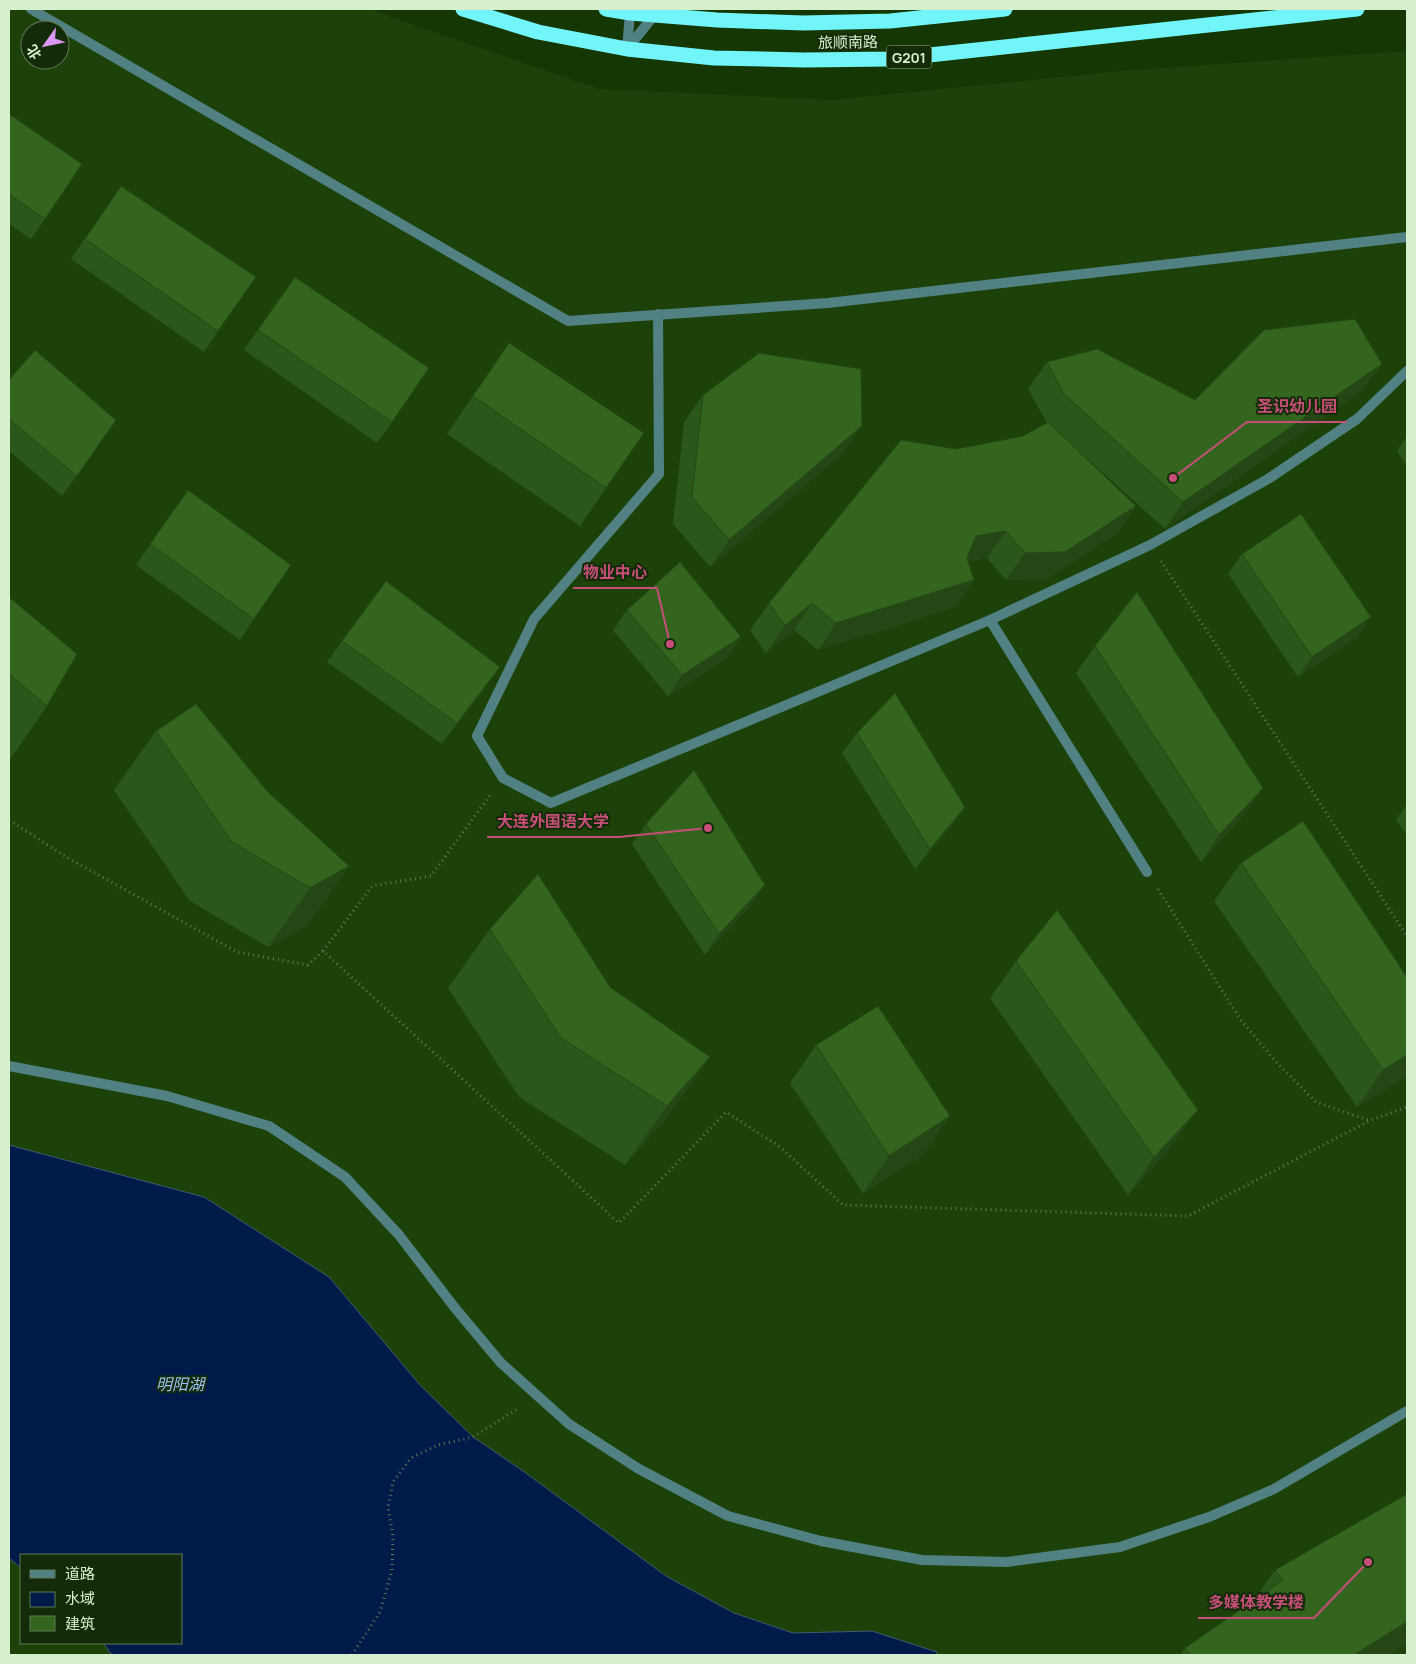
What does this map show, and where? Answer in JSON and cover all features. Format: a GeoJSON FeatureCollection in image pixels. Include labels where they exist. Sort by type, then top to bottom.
{"type":"FeatureCollection","features":[{"type":"Feature","properties":{"kind":"highway","name":"旅顺南路"},"geometry":{"type":"LineString","coordinates":[[463,9],[538,32],[627,49],[714,58],[804,60],[892,59],[1357,9]]}},
{"type":"Feature","properties":{"kind":"highway","name":"旅顺南路"},"geometry":{"type":"LineString","coordinates":[[606,9],[658,12],[726,21],[803,23],[890,21],[1005,9]]}},
{"type":"Feature","properties":{"kind":"highway"},"geometry":{"type":"LineString","coordinates":[[845,9],[856,22]]}},
{"type":"Feature","properties":{"kind":"street"},"geometry":{"type":"LineString","coordinates":[[31,9],[568,321],[828,303],[1407,237]]}},
{"type":"Feature","properties":{"kind":"street"},"geometry":{"type":"LineString","coordinates":[[627,49],[631,11]]}},
{"type":"Feature","properties":{"kind":"street"},"geometry":{"type":"LineString","coordinates":[[627,49],[658,12]]}},
{"type":"Feature","properties":{"kind":"street"},"geometry":{"type":"LineString","coordinates":[[658,314],[659,474],[534,619],[477,736],[503,778],[550,803],[990,620],[1150,545],[1268,479],[1357,419],[1407,371]]}},
{"type":"Feature","properties":{"kind":"street"},"geometry":{"type":"LineString","coordinates":[[990,620],[1146,872]]}},
{"type":"Feature","properties":{"kind":"street"},"geometry":{"type":"LineString","coordinates":[[9,1066],[167,1096],[269,1126],[345,1176],[399,1235],[455,1308],[501,1363],[569,1424],[639,1469],[728,1516],[821,1541],[922,1560],[1007,1562],[1120,1547],[1209,1517],[1274,1489],[1407,1411]]}},
{"type":"Feature","properties":{"kind":"path"},"geometry":{"type":"LineString","coordinates":[[1150,545],[1407,936]]}},
{"type":"Feature","properties":{"kind":"path"},"geometry":{"type":"LineString","coordinates":[[9,820],[68,858],[237,952],[308,965],[323,952],[372,886],[431,876],[503,778]]}},
{"type":"Feature","properties":{"kind":"path"},"geometry":{"type":"LineString","coordinates":[[1146,872],[1240,1019],[1278,1064],[1316,1102],[1369,1121]]}},
{"type":"Feature","properties":{"kind":"path"},"geometry":{"type":"LineString","coordinates":[[323,952],[619,1224],[726,1112],[780,1147],[843,1205],[1188,1216],[1369,1121],[1407,1107]]}},
{"type":"Feature","properties":{"kind":"path"},"geometry":{"type":"LineString","coordinates":[[352,1655],[380,1612],[392,1570],[393,1536],[388,1507],[393,1482],[411,1458],[438,1445],[473,1437],[538,1396]]}},
{"type":"Feature","properties":{"kind":"shaded area"},"geometry":{"type":"Polygon","coordinates":[[[9,9],[373,9],[382,14],[599,89],[834,100],[1134,70],[1407,51],[1407,1655],[9,1655],[9,9]]]}},
{"type":"Feature","properties":{"kind":"water","name":"明阳湖"},"geometry":{"type":"Polygon","coordinates":[[[9,1145],[204,1197],[329,1277],[420,1385],[473,1437],[523,1471],[666,1576],[734,1613],[793,1633],[872,1631],[937,1652],[936,1655],[114,1655],[110,1653],[105,1644],[182,1644],[182,1554],[20,1554],[20,1567],[9,1558],[9,1145]]]}},
{"type":"Feature","properties":{"kind":"building"},"geometry":{"type":"Polygon","coordinates":[[[9,114],[82,164],[45,219],[9,194],[9,114]]]}},
{"type":"Feature","properties":{"kind":"building"},"geometry":{"type":"Polygon","coordinates":[[[121,186],[256,277],[218,331],[85,239],[121,186]]]}},
{"type":"Feature","properties":{"kind":"building"},"geometry":{"type":"Polygon","coordinates":[[[295,277],[429,368],[392,422],[258,330],[295,277]]]}},
{"type":"Feature","properties":{"kind":"building"},"geometry":{"type":"Polygon","coordinates":[[[1355,319],[1382,364],[1183,502],[1064,394],[1047,362],[1097,349],[1195,400],[1264,330],[1355,319]]]}},
{"type":"Feature","properties":{"kind":"building"},"geometry":{"type":"Polygon","coordinates":[[[509,343],[644,433],[606,488],[473,396],[509,343]]]}},
{"type":"Feature","properties":{"kind":"building"},"geometry":{"type":"Polygon","coordinates":[[[35,350],[116,420],[77,476],[9,419],[9,380],[35,350]]]}},
{"type":"Feature","properties":{"kind":"building"},"geometry":{"type":"Polygon","coordinates":[[[759,353],[861,369],[862,426],[729,540],[692,497],[703,395],[759,353]]]}},
{"type":"Feature","properties":{"kind":"building"},"geometry":{"type":"Polygon","coordinates":[[[1048,422],[1136,506],[1065,552],[1025,553],[1006,531],[976,536],[967,558],[974,580],[836,623],[812,603],[785,626],[769,603],[901,440],[956,449],[1023,436],[1048,422]]]}},
{"type":"Feature","properties":{"kind":"building"},"geometry":{"type":"Polygon","coordinates":[[[188,490],[291,565],[254,619],[150,544],[188,490]]]}},
{"type":"Feature","properties":{"kind":"building"},"geometry":{"type":"Polygon","coordinates":[[[1301,514],[1371,617],[1312,657],[1242,554],[1301,514]]]}},
{"type":"Feature","properties":{"kind":"building"},"geometry":{"type":"Polygon","coordinates":[[[680,562],[741,637],[682,675],[627,610],[680,562]]]}},
{"type":"Feature","properties":{"kind":"building"},"geometry":{"type":"Polygon","coordinates":[[[386,581],[500,667],[457,723],[342,641],[386,581]]]}},
{"type":"Feature","properties":{"kind":"building"},"geometry":{"type":"Polygon","coordinates":[[[1137,592],[1263,788],[1219,835],[1095,646],[1137,592]]]}},
{"type":"Feature","properties":{"kind":"building"},"geometry":{"type":"Polygon","coordinates":[[[9,597],[77,654],[47,706],[9,674],[9,597]]]}},
{"type":"Feature","properties":{"kind":"building"},"geometry":{"type":"Polygon","coordinates":[[[895,693],[965,807],[930,849],[857,733],[895,693]]]}},
{"type":"Feature","properties":{"kind":"building"},"geometry":{"type":"Polygon","coordinates":[[[196,704],[268,792],[349,866],[310,888],[232,842],[156,731],[196,704]]]}},
{"type":"Feature","properties":{"kind":"building"},"geometry":{"type":"Polygon","coordinates":[[[694,770],[765,885],[719,934],[646,824],[694,770]]]}},
{"type":"Feature","properties":{"kind":"building"},"geometry":{"type":"Polygon","coordinates":[[[1303,821],[1407,977],[1407,1055],[1383,1070],[1241,863],[1303,821]]]}},
{"type":"Feature","properties":{"kind":"building"},"geometry":{"type":"Polygon","coordinates":[[[538,874],[610,987],[710,1057],[667,1106],[561,1038],[490,929],[538,874]]]}},
{"type":"Feature","properties":{"kind":"building"},"geometry":{"type":"Polygon","coordinates":[[[1057,910],[1198,1110],[1154,1157],[1016,961],[1057,910]]]}},
{"type":"Feature","properties":{"kind":"building"},"geometry":{"type":"Polygon","coordinates":[[[878,1006],[950,1116],[889,1156],[816,1045],[878,1006]]]}},
{"type":"Feature","properties":{"kind":"building"},"geometry":{"type":"Polygon","coordinates":[[[1407,1494],[1407,1622],[1354,1655],[1190,1655],[1185,1648],[1283,1580],[1275,1570],[1407,1494]]]}},
{"type":"Feature","properties":{"kind":"place","name":"圣识幼儿园"},"geometry":{"type":"Point","coordinates":[1173,478]}},
{"type":"Feature","properties":{"kind":"place","name":"物业中心"},"geometry":{"type":"Point","coordinates":[670,644]}},
{"type":"Feature","properties":{"kind":"place","name":"大连外国语大学"},"geometry":{"type":"Point","coordinates":[708,828]}},
{"type":"Feature","properties":{"kind":"place","name":"多媒体教学楼"},"geometry":{"type":"Point","coordinates":[1368,1562]}}]}
